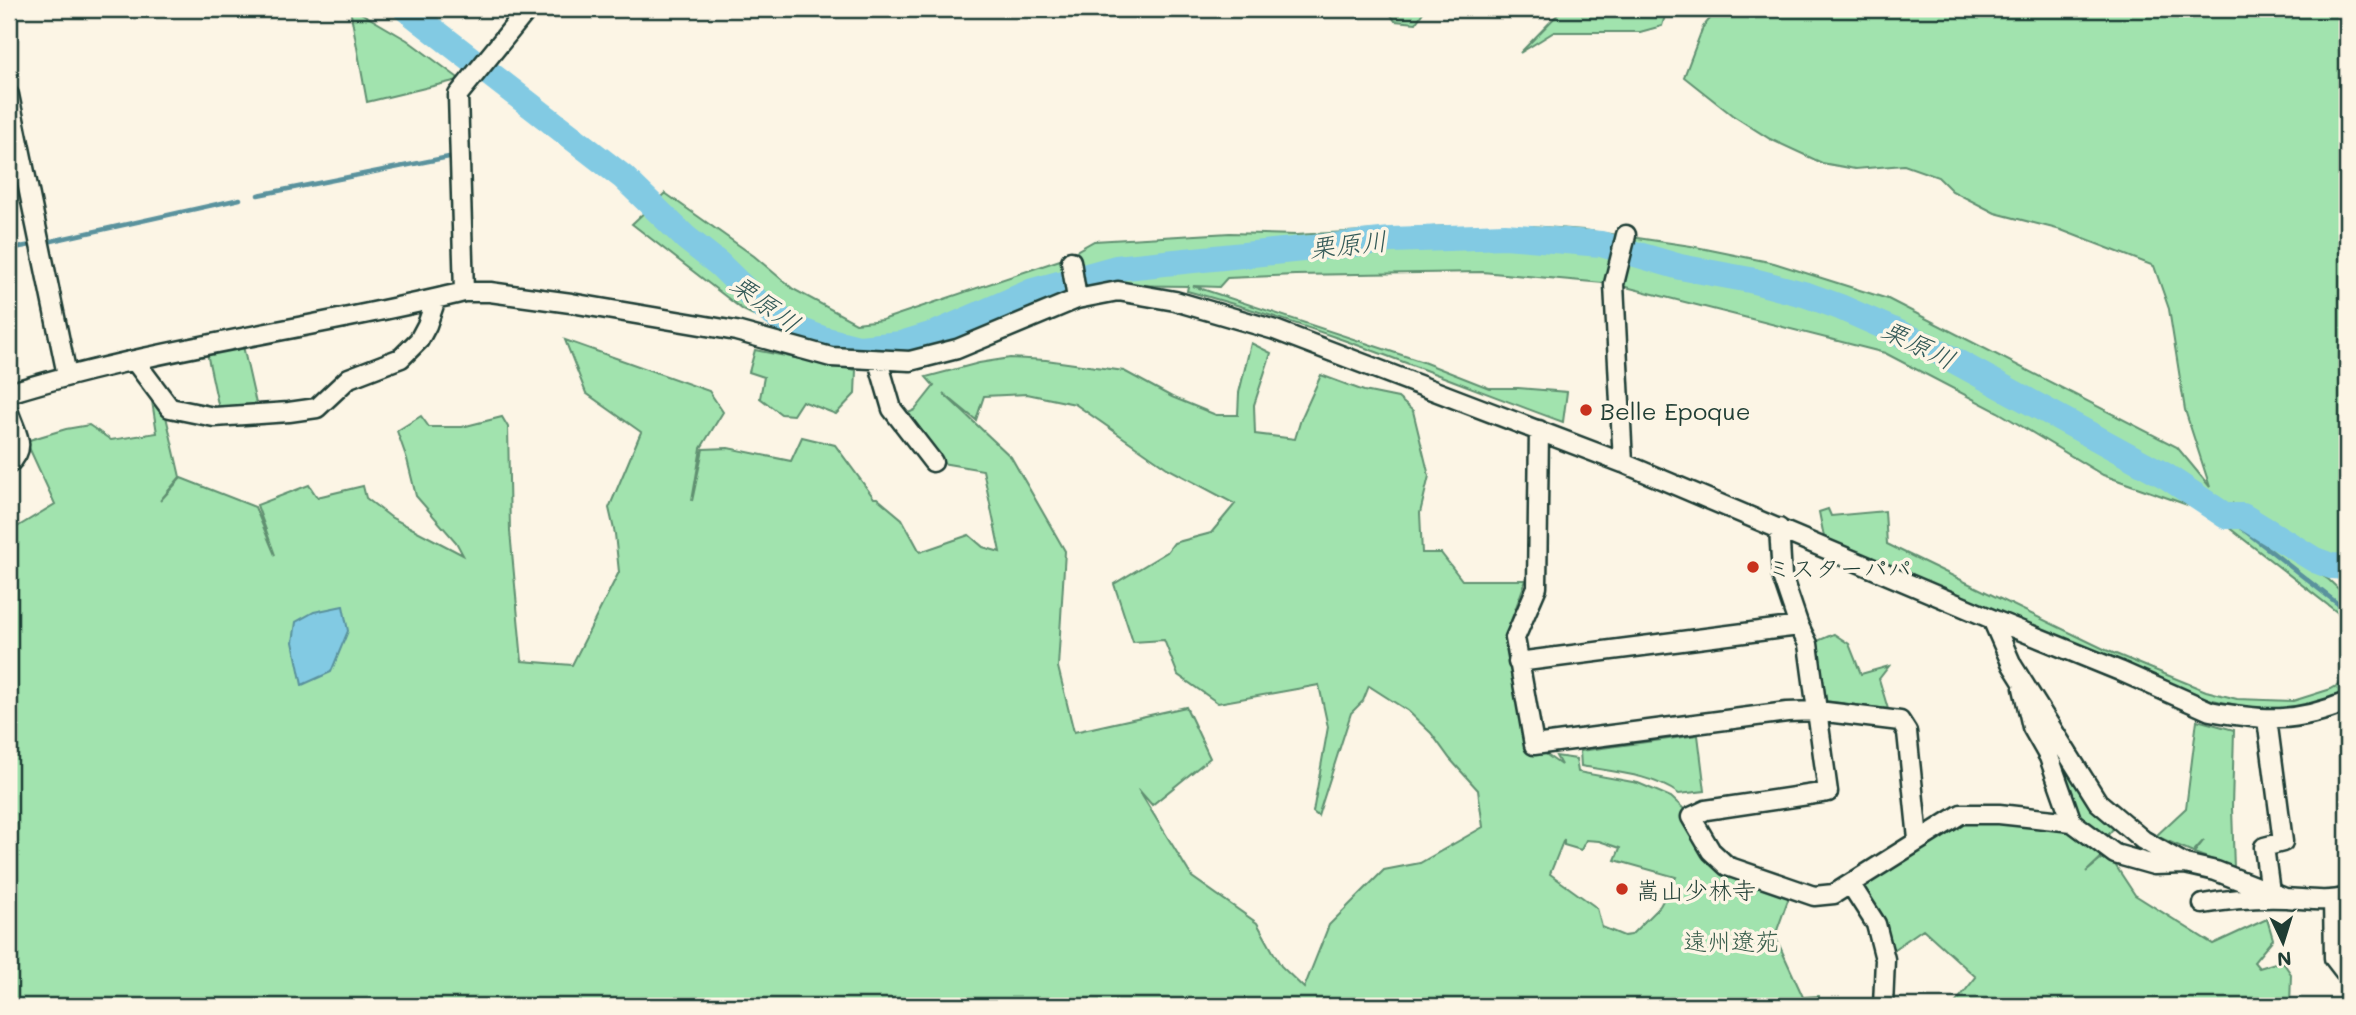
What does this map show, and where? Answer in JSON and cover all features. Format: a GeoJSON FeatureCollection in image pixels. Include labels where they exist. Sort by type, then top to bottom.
{"type":"FeatureCollection","features":[{"type":"Feature","properties":{"kind":"street"},"geometry":{"type":"LineString","coordinates":[[464,292],[458,95],[528,9]]}},
{"type":"Feature","properties":{"kind":"street"},"geometry":{"type":"LineString","coordinates":[[9,96],[67,375]]}},
{"type":"Feature","properties":{"kind":"street"},"geometry":{"type":"LineString","coordinates":[[1623,463],[1614,284],[1626,235]]}},
{"type":"Feature","properties":{"kind":"street"},"geometry":{"type":"LineString","coordinates":[[1071,261],[1077,293]]}},
{"type":"Feature","properties":{"kind":"street"},"geometry":{"type":"LineString","coordinates":[[9,393],[67,375],[134,360],[464,292],[490,292],[571,303],[736,331],[831,357],[910,361],[957,349],[1077,293],[1118,291],[1175,301],[1275,330],[1539,430],[1779,528],[2210,711],[2267,719],[2292,719],[2321,713],[2347,702]]}},
{"type":"Feature","properties":{"kind":"street"},"geometry":{"type":"LineString","coordinates":[[134,360],[170,408],[214,417],[317,408],[349,378],[401,358],[419,340],[436,299]]}},
{"type":"Feature","properties":{"kind":"street"},"geometry":{"type":"LineString","coordinates":[[878,361],[892,409],[933,461]]}},
{"type":"Feature","properties":{"kind":"street"},"geometry":{"type":"LineString","coordinates":[[9,413],[21,445],[18,456],[9,464]]}},
{"type":"Feature","properties":{"kind":"street"},"geometry":{"type":"LineString","coordinates":[[1539,430],[1538,587],[1515,638],[1534,745],[1787,712],[1818,712],[1900,721],[1908,732],[1918,839]]}},
{"type":"Feature","properties":{"kind":"street"},"geometry":{"type":"LineString","coordinates":[[1779,528],[1782,576],[1808,644],[1828,792],[1706,810],[1691,817],[1711,851],[1727,866],[1814,896],[1834,894],[1961,814],[1999,814],[2072,822],[2115,854],[2154,865],[2185,864],[2216,871],[2277,895]]}},
{"type":"Feature","properties":{"kind":"street"},"geometry":{"type":"LineString","coordinates":[[1992,620],[2012,664],[2098,802],[2143,839],[2185,864]]}},
{"type":"Feature","properties":{"kind":"street"},"geometry":{"type":"LineString","coordinates":[[1518,662],[1799,626]]}},
{"type":"Feature","properties":{"kind":"street"},"geometry":{"type":"LineString","coordinates":[[2020,676],[2032,727],[2049,757],[2072,822]]}},
{"type":"Feature","properties":{"kind":"street"},"geometry":{"type":"LineString","coordinates":[[2267,719],[2283,842],[2264,846],[2277,895]]}},
{"type":"Feature","properties":{"kind":"street"},"geometry":{"type":"LineString","coordinates":[[1851,885],[1876,924],[1885,959],[1882,1006]]}},
{"type":"Feature","properties":{"kind":"street"},"geometry":{"type":"LineString","coordinates":[[2203,904],[2277,895],[2340,898],[2334,958],[2344,971],[2347,971]]}},
{"type":"Feature","properties":{"kind":"green space"},"geometry":{"type":"Polygon","coordinates":[[[350,9],[407,40],[458,80],[367,102],[350,9]]]}},
{"type":"Feature","properties":{"kind":"green space"},"geometry":{"type":"Polygon","coordinates":[[[1387,9],[1425,9],[1416,23],[1395,21],[1387,9]]]}},
{"type":"Feature","properties":{"kind":"green space"},"geometry":{"type":"Polygon","coordinates":[[[1563,9],[1667,9],[1662,26],[1640,32],[1554,32],[1520,53],[1563,9]]]}},
{"type":"Feature","properties":{"kind":"green space"},"geometry":{"type":"Polygon","coordinates":[[[1718,9],[2347,9],[2347,562],[2332,560],[2232,503],[2271,531],[2299,560],[2329,580],[2347,597],[2347,620],[2210,513],[2103,475],[1998,412],[1885,353],[1614,284],[1482,272],[1227,278],[1219,287],[1193,286],[1423,362],[1489,388],[1567,392],[1563,422],[1330,335],[1187,291],[1188,286],[1104,285],[1037,303],[938,344],[887,355],[823,349],[743,310],[632,224],[665,193],[754,256],[793,289],[856,323],[882,320],[1060,260],[1094,241],[1230,233],[1296,235],[1447,226],[1531,226],[1584,230],[1691,246],[1774,263],[1888,299],[2177,447],[2210,487],[2185,410],[2169,309],[2154,266],[2061,230],[1995,213],[1952,191],[1938,177],[1904,165],[1855,169],[1822,163],[1770,139],[1732,115],[1684,77],[1703,27],[1718,9]]]}},
{"type":"Feature","properties":{"kind":"green space","name":"遠州遼苑"},"geometry":{"type":"Polygon","coordinates":[[[565,340],[709,391],[723,412],[701,448],[692,501],[703,449],[728,448],[791,461],[802,437],[835,445],[874,498],[902,519],[920,552],[969,535],[983,547],[1000,552],[983,470],[942,463],[906,414],[915,410],[934,386],[926,377],[1010,358],[1046,360],[1124,371],[1172,397],[1216,415],[1238,415],[1239,393],[1251,343],[1271,353],[1254,405],[1255,434],[1295,439],[1321,375],[1364,391],[1398,398],[1413,411],[1429,476],[1420,513],[1422,553],[1441,553],[1462,580],[1526,580],[1505,637],[1532,755],[1544,753],[1561,765],[1556,756],[1576,759],[1578,772],[1638,783],[1671,797],[1684,809],[1687,818],[1723,863],[1790,894],[1775,936],[1803,997],[1819,996],[1820,1006],[9,1006],[9,547],[13,542],[9,537],[9,519],[17,527],[55,504],[26,441],[89,425],[111,440],[157,433],[152,401],[158,400],[165,412],[180,477],[160,501],[181,478],[255,507],[275,555],[257,505],[309,485],[317,497],[363,486],[366,498],[392,518],[463,555],[456,542],[416,496],[397,431],[421,416],[429,427],[462,427],[502,417],[508,427],[510,531],[522,661],[572,665],[619,572],[609,508],[641,432],[586,393],[565,340]],[[943,393],[1011,457],[1065,551],[1058,667],[1074,732],[1186,707],[1210,758],[1152,805],[1138,789],[1192,877],[1257,923],[1281,966],[1304,988],[1329,925],[1384,870],[1420,863],[1483,827],[1478,790],[1431,733],[1408,711],[1369,686],[1363,701],[1351,713],[1318,816],[1313,812],[1328,727],[1319,685],[1218,703],[1178,675],[1164,640],[1133,642],[1114,584],[1167,552],[1174,543],[1211,533],[1235,504],[1167,468],[1075,404],[1027,394],[984,396],[976,420],[943,393]],[[1564,839],[1550,874],[1597,908],[1602,927],[1624,936],[1631,935],[1660,906],[1676,877],[1615,860],[1620,848],[1586,840],[1581,850],[1564,845],[1564,839]]]}},
{"type":"Feature","properties":{"kind":"green space"},"geometry":{"type":"Polygon","coordinates":[[[243,346],[257,408],[219,409],[207,353],[243,346]]]}},
{"type":"Feature","properties":{"kind":"green space"},"geometry":{"type":"Polygon","coordinates":[[[755,350],[856,370],[855,394],[836,414],[802,401],[793,415],[781,414],[760,398],[764,377],[749,372],[755,350]]]}},
{"type":"Feature","properties":{"kind":"green space"},"geometry":{"type":"Polygon","coordinates":[[[1828,509],[1831,516],[1885,511],[1887,544],[2106,650],[2206,691],[2237,699],[2293,701],[2331,689],[2347,680],[2347,692],[2329,700],[2293,708],[2238,705],[2201,697],[1824,537],[1819,512],[1828,509]]]}},
{"type":"Feature","properties":{"kind":"green space"},"geometry":{"type":"Polygon","coordinates":[[[1834,634],[1849,644],[1861,674],[1889,666],[1879,679],[1888,709],[1825,701],[1815,642],[1834,634]]]}},
{"type":"Feature","properties":{"kind":"green space"},"geometry":{"type":"Polygon","coordinates":[[[2197,720],[2234,730],[2234,868],[2194,853],[2204,840],[2193,852],[2156,836],[2186,808],[2197,720]]]}},
{"type":"Feature","properties":{"kind":"green space"},"geometry":{"type":"Polygon","coordinates":[[[1698,735],[1705,791],[1679,794],[1644,778],[1581,766],[1580,751],[1698,735]]]}},
{"type":"Feature","properties":{"kind":"green space"},"geometry":{"type":"Polygon","coordinates":[[[2057,741],[2116,825],[2104,840],[2077,821],[2048,748],[2057,741]]]}},
{"type":"Feature","properties":{"kind":"green space"},"geometry":{"type":"Polygon","coordinates":[[[1958,816],[2072,822],[2109,850],[2086,872],[2108,854],[2135,895],[2213,944],[2267,919],[2273,939],[2254,962],[2259,968],[2282,961],[2291,974],[2290,1006],[1953,1006],[1976,977],[1923,929],[1884,956],[1854,890],[1958,816]]]}},
{"type":"Feature","properties":{"kind":"water"},"geometry":{"type":"Polygon","coordinates":[[[343,606],[348,631],[331,672],[302,685],[293,642],[296,622],[314,612],[343,606]]]}},
{"type":"Feature","properties":{"kind":"waterway","name":"栗原川"},"geometry":{"type":"LineString","coordinates":[[406,9],[623,177],[762,306],[792,327],[823,339],[859,348],[901,344],[937,333],[1033,291],[1116,268],[1391,240],[1505,236],[1601,244],[1680,267],[1750,280],[1807,295],[1840,307],[1924,344],[2166,476],[2226,516],[2243,516],[2315,560],[2331,566],[2347,567]]}},
{"type":"Feature","properties":{"kind":"waterway"},"geometry":{"type":"LineString","coordinates":[[258,195],[449,157]]}},
{"type":"Feature","properties":{"kind":"waterway"},"geometry":{"type":"LineString","coordinates":[[47,242],[240,199]]}},
{"type":"Feature","properties":{"kind":"waterway"},"geometry":{"type":"LineString","coordinates":[[9,249],[31,245]]}},
{"type":"Feature","properties":{"kind":"waterway"},"geometry":{"type":"LineString","coordinates":[[2226,516],[2347,611]]}},
{"type":"Feature","properties":{"kind":"place","name":"Belle Epoque"},"geometry":{"type":"Point","coordinates":[1586,410]}},
{"type":"Feature","properties":{"kind":"place","name":"ミスターパパ"},"geometry":{"type":"Point","coordinates":[1753,567]}},
{"type":"Feature","properties":{"kind":"place","name":"嵩山少林寺"},"geometry":{"type":"Point","coordinates":[1622,889]}}]}
